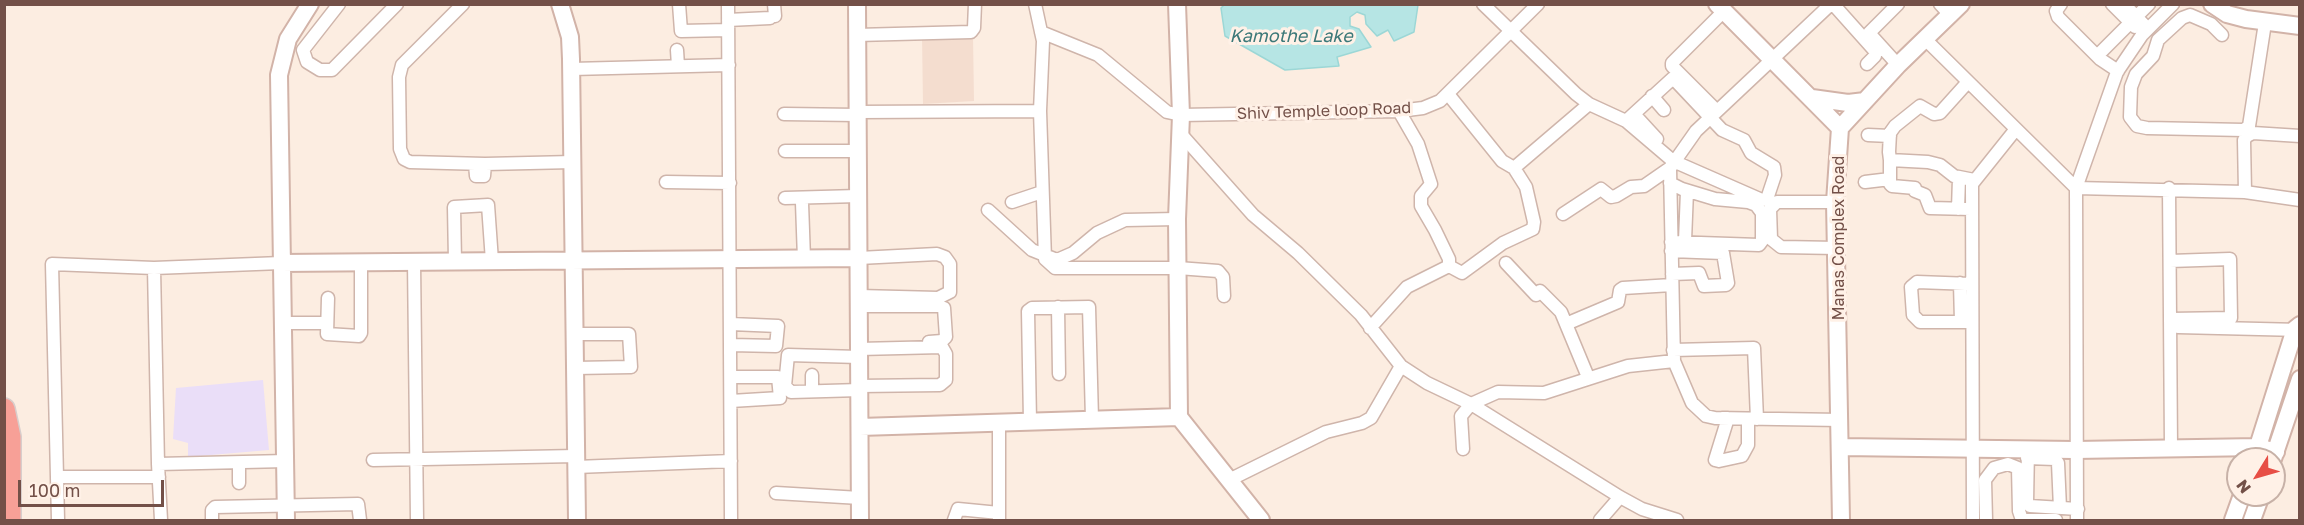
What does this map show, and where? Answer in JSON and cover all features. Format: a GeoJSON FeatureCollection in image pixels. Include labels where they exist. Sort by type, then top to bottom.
{"type":"FeatureCollection","features":[{"type":"Feature","properties":{"kind":"highway"},"geometry":{"type":"LineString","coordinates":[[4,409],[10,436],[10,520]]}},
{"type":"Feature","properties":{"kind":"street"},"geometry":{"type":"LineString","coordinates":[[286,514],[279,75],[288,39],[310,4]]}},
{"type":"Feature","properties":{"kind":"street"},"geometry":{"type":"LineString","coordinates":[[339,4],[306,43],[303,53],[312,67],[332,70],[397,4]]}},
{"type":"Feature","properties":{"kind":"street"},"geometry":{"type":"LineString","coordinates":[[463,4],[402,65],[399,77],[400,149],[404,159],[410,162],[480,164],[573,162]]}},
{"type":"Feature","properties":{"kind":"street"},"geometry":{"type":"LineString","coordinates":[[560,4],[570,37],[572,69],[577,520]]}},
{"type":"Feature","properties":{"kind":"street"},"geometry":{"type":"LineString","coordinates":[[679,4],[681,31],[728,28]]}},
{"type":"Feature","properties":{"kind":"street"},"geometry":{"type":"LineString","coordinates":[[728,4],[731,520]]}},
{"type":"Feature","properties":{"kind":"street"},"geometry":{"type":"LineString","coordinates":[[857,4],[860,520]]}},
{"type":"Feature","properties":{"kind":"street"},"geometry":{"type":"LineString","coordinates":[[857,35],[971,32],[974,28],[975,4]]}},
{"type":"Feature","properties":{"kind":"street"},"geometry":{"type":"LineString","coordinates":[[1035,4],[1041,32],[1040,111],[1044,255],[1054,268],[1178,268],[1218,271],[1223,277],[1224,296]]}},
{"type":"Feature","properties":{"kind":"street"},"geometry":{"type":"LineString","coordinates":[[1178,4],[1181,115],[1177,219],[1179,417],[1261,520]]}},
{"type":"Feature","properties":{"kind":"street"},"geometry":{"type":"LineString","coordinates":[[1483,4],[1510,32],[1589,104],[1630,118],[1660,142]]}},
{"type":"Feature","properties":{"kind":"street","name":"Shiv Temple loop Road"},"geometry":{"type":"LineString","coordinates":[[1181,115],[1399,111],[1432,105],[1448,94],[1538,4]]}},
{"type":"Feature","properties":{"kind":"street"},"geometry":{"type":"LineString","coordinates":[[1563,214],[1601,189],[1611,197],[1630,187],[1644,186],[1671,165],[1714,114],[1832,4],[1875,51],[1875,56],[1867,64]]}},
{"type":"Feature","properties":{"kind":"street"},"geometry":{"type":"LineString","coordinates":[[1896,67],[1869,33],[1898,4]]}},
{"type":"Feature","properties":{"kind":"street"},"geometry":{"type":"LineString","coordinates":[[2061,4],[2055,13],[2097,56],[2118,71]]}},
{"type":"Feature","properties":{"kind":"street"},"geometry":{"type":"LineString","coordinates":[[2112,4],[2132,11],[2145,32]]}},
{"type":"Feature","properties":{"kind":"street"},"geometry":{"type":"LineString","coordinates":[[2097,56],[2132,11],[2149,4]]}},
{"type":"Feature","properties":{"kind":"street"},"geometry":{"type":"LineString","coordinates":[[1986,520],[1985,480],[1994,468],[2008,464],[2018,468],[2019,511],[2022,520],[2058,514],[2078,515],[2075,450],[2076,188],[2118,71],[2131,49],[2173,4]]}},
{"type":"Feature","properties":{"kind":"street"},"geometry":{"type":"LineString","coordinates":[[2265,23],[2249,126],[2244,130],[2147,129],[2137,126],[2130,117],[2130,87],[2136,74],[2153,56],[2158,40],[2182,18],[2190,15],[2198,17],[2211,24],[2222,36],[2217,7],[2265,23],[2300,26]]}},
{"type":"Feature","properties":{"kind":"street"},"geometry":{"type":"LineString","coordinates":[[1630,118],[1671,165],[1767,199],[1775,175],[1774,167],[1751,153],[1744,140],[1722,130],[1714,114],[1672,66],[1672,63],[1721,8],[1840,128],[1896,67],[1926,40],[1951,8]]}},
{"type":"Feature","properties":{"kind":"street"},"geometry":{"type":"LineString","coordinates":[[679,34],[728,28],[773,13]]}},
{"type":"Feature","properties":{"kind":"street"},"geometry":{"type":"LineString","coordinates":[[1041,32],[1098,55],[1167,112],[1181,115]]}},
{"type":"Feature","properties":{"kind":"street"},"geometry":{"type":"LineString","coordinates":[[288,39],[306,43]]}},
{"type":"Feature","properties":{"kind":"street"},"geometry":{"type":"LineString","coordinates":[[1926,40],[1960,86],[2016,129],[2076,188],[2169,188],[2245,192],[2300,200]]}},
{"type":"Feature","properties":{"kind":"street"},"geometry":{"type":"LineString","coordinates":[[2131,49],[2146,64]]}},
{"type":"Feature","properties":{"kind":"street"},"geometry":{"type":"LineString","coordinates":[[677,50],[678,66]]}},
{"type":"Feature","properties":{"kind":"street"},"geometry":{"type":"LineString","coordinates":[[1882,57],[1896,67]]}},
{"type":"Feature","properties":{"kind":"street"},"geometry":{"type":"LineString","coordinates":[[572,69],[729,65]]}},
{"type":"Feature","properties":{"kind":"street"},"geometry":{"type":"LineString","coordinates":[[1630,118],[1673,78],[1714,114]]}},
{"type":"Feature","properties":{"kind":"street"},"geometry":{"type":"LineString","coordinates":[[1960,86],[1940,112],[1934,114],[1920,106],[1895,126],[1890,136],[1890,179],[1892,186],[1915,188],[1915,191],[1925,195],[1930,208],[1971,209]]}},
{"type":"Feature","properties":{"kind":"street"},"geometry":{"type":"LineString","coordinates":[[1448,94],[1502,160],[1514,168],[1526,187],[1534,222],[1533,229],[1503,243],[1462,273],[1449,266]]}},
{"type":"Feature","properties":{"kind":"street"},"geometry":{"type":"LineString","coordinates":[[1652,96],[1664,110]]}},
{"type":"Feature","properties":{"kind":"street"},"geometry":{"type":"LineString","coordinates":[[1812,98],[1848,103],[1865,101]]}},
{"type":"Feature","properties":{"kind":"street"},"geometry":{"type":"LineString","coordinates":[[1514,168],[1589,104]]}},
{"type":"Feature","properties":{"kind":"street"},"geometry":{"type":"LineString","coordinates":[[784,114],[1040,111]]}},
{"type":"Feature","properties":{"kind":"street"},"geometry":{"type":"LineString","coordinates":[[1399,111],[1408,123],[1418,144],[1431,184],[1421,196],[1420,206],[1436,231],[1449,259],[1449,266]]}},
{"type":"Feature","properties":{"kind":"street","name":"Manas Complex Road"},"geometry":{"type":"LineString","coordinates":[[1840,128],[1835,202],[1841,420],[1841,520]]}},
{"type":"Feature","properties":{"kind":"street"},"geometry":{"type":"LineString","coordinates":[[1973,520],[1973,452],[1966,284],[1974,180],[2016,129]]}},
{"type":"Feature","properties":{"kind":"street"},"geometry":{"type":"LineString","coordinates":[[1180,133],[1254,215],[1336,290],[1401,366],[1427,383],[1471,404],[1620,497],[1642,509],[1677,520]]}},
{"type":"Feature","properties":{"kind":"street"},"geometry":{"type":"LineString","coordinates":[[2245,192],[2244,140],[2247,136],[2253,134],[2300,136]]}},
{"type":"Feature","properties":{"kind":"street"},"geometry":{"type":"LineString","coordinates":[[1868,135],[1890,136]]}},
{"type":"Feature","properties":{"kind":"street"},"geometry":{"type":"LineString","coordinates":[[786,153],[858,153]]}},
{"type":"Feature","properties":{"kind":"street"},"geometry":{"type":"LineString","coordinates":[[1890,160],[1940,165],[1959,178],[1974,180]]}},
{"type":"Feature","properties":{"kind":"street"},"geometry":{"type":"LineString","coordinates":[[1671,165],[1673,356],[1692,403],[1698,411],[1712,417],[1841,420]]}},
{"type":"Feature","properties":{"kind":"street"},"geometry":{"type":"LineString","coordinates":[[1958,209],[1959,178]]}},
{"type":"Feature","properties":{"kind":"street"},"geometry":{"type":"LineString","coordinates":[[1865,182],[1890,179]]}},
{"type":"Feature","properties":{"kind":"street"},"geometry":{"type":"LineString","coordinates":[[666,182],[730,183]]}},
{"type":"Feature","properties":{"kind":"street"},"geometry":{"type":"LineString","coordinates":[[1671,183],[1687,191],[1756,205],[1762,213],[1759,245],[1685,242],[1671,247]]}},
{"type":"Feature","properties":{"kind":"street"},"geometry":{"type":"LineString","coordinates":[[2169,188],[2171,447]]}},
{"type":"Feature","properties":{"kind":"street"},"geometry":{"type":"LineString","coordinates":[[1685,242],[1687,191]]}},
{"type":"Feature","properties":{"kind":"street"},"geometry":{"type":"LineString","coordinates":[[1012,202],[1042,192]]}},
{"type":"Feature","properties":{"kind":"street"},"geometry":{"type":"LineString","coordinates":[[858,199],[802,203],[785,201],[858,199]]}},
{"type":"Feature","properties":{"kind":"street"},"geometry":{"type":"LineString","coordinates":[[1835,202],[1777,202],[1770,209],[1771,239],[1781,247],[1837,248]]}},
{"type":"Feature","properties":{"kind":"street"},"geometry":{"type":"LineString","coordinates":[[802,203],[804,259]]}},
{"type":"Feature","properties":{"kind":"street"},"geometry":{"type":"LineString","coordinates":[[455,261],[454,207],[488,205],[492,261]]}},
{"type":"Feature","properties":{"kind":"street"},"geometry":{"type":"LineString","coordinates":[[988,210],[1032,250],[1057,260],[1073,253],[1097,232],[1125,220],[1177,219]]}},
{"type":"Feature","properties":{"kind":"street"},"geometry":{"type":"LineString","coordinates":[[1566,324],[1618,302],[1620,290],[1623,288],[1699,273],[1704,286],[1728,283],[1723,253],[1671,247]]}},
{"type":"Feature","properties":{"kind":"street"},"geometry":{"type":"LineString","coordinates":[[58,520],[52,264],[154,268],[281,263],[804,259],[937,254],[945,257],[950,264],[950,292],[938,298],[859,301]]}},
{"type":"Feature","properties":{"kind":"street"},"geometry":{"type":"LineString","coordinates":[[2170,261],[2230,259],[2231,318],[2171,322]]}},
{"type":"Feature","properties":{"kind":"street"},"geometry":{"type":"LineString","coordinates":[[328,298],[329,336],[359,336],[361,333],[361,262]]}},
{"type":"Feature","properties":{"kind":"street"},"geometry":{"type":"LineString","coordinates":[[414,262],[417,520]]}},
{"type":"Feature","properties":{"kind":"street"},"geometry":{"type":"LineString","coordinates":[[1506,263],[1536,295],[1540,291],[1561,312],[1588,377]]}},
{"type":"Feature","properties":{"kind":"street"},"geometry":{"type":"LineString","coordinates":[[1370,328],[1407,287],[1449,266]]}},
{"type":"Feature","properties":{"kind":"street"},"geometry":{"type":"LineString","coordinates":[[154,268],[161,520]]}},
{"type":"Feature","properties":{"kind":"street"},"geometry":{"type":"LineString","coordinates":[[1966,284],[1917,282],[1911,287],[1913,315],[1916,320],[1920,322],[1966,322]]}},
{"type":"Feature","properties":{"kind":"street"},"geometry":{"type":"LineString","coordinates":[[859,301],[939,306],[946,310],[946,337],[942,341],[859,350]]}},
{"type":"Feature","properties":{"kind":"street"},"geometry":{"type":"LineString","coordinates":[[1030,421],[1028,311],[1032,308],[1089,307],[1092,419]]}},
{"type":"Feature","properties":{"kind":"street"},"geometry":{"type":"LineString","coordinates":[[1058,308],[1059,374]]}},
{"type":"Feature","properties":{"kind":"street"},"geometry":{"type":"LineString","coordinates":[[2171,322],[2298,328],[2258,447]]}},
{"type":"Feature","properties":{"kind":"street"},"geometry":{"type":"LineString","coordinates":[[282,323],[327,323]]}},
{"type":"Feature","properties":{"kind":"street"},"geometry":{"type":"LineString","coordinates":[[731,324],[778,326],[776,346],[731,345]]}},
{"type":"Feature","properties":{"kind":"street"},"geometry":{"type":"LineString","coordinates":[[575,334],[629,334],[631,367],[575,368]]}},
{"type":"Feature","properties":{"kind":"street"},"geometry":{"type":"LineString","coordinates":[[942,347],[946,354],[946,380],[940,385],[860,388],[791,392],[785,386],[788,355],[942,347]]}},
{"type":"Feature","properties":{"kind":"street"},"geometry":{"type":"LineString","coordinates":[[1463,448],[1461,416],[1471,404],[1498,392],[1544,393],[1588,377],[1673,356],[1754,348],[1752,419],[1748,445],[1742,456],[1715,460],[1728,418]]}},
{"type":"Feature","properties":{"kind":"street"},"geometry":{"type":"LineString","coordinates":[[1229,480],[1326,432],[1362,423],[1371,418],[1401,366]]}},
{"type":"Feature","properties":{"kind":"street"},"geometry":{"type":"LineString","coordinates":[[731,376],[777,374]]}},
{"type":"Feature","properties":{"kind":"street"},"geometry":{"type":"LineString","coordinates":[[812,375],[812,391]]}},
{"type":"Feature","properties":{"kind":"street"},"geometry":{"type":"LineString","coordinates":[[731,376],[778,377],[780,399],[731,401]]}},
{"type":"Feature","properties":{"kind":"street"},"geometry":{"type":"LineString","coordinates":[[2278,447],[2300,379]]}},
{"type":"Feature","properties":{"kind":"street"},"geometry":{"type":"LineString","coordinates":[[860,427],[1179,417]]}},
{"type":"Feature","properties":{"kind":"street"},"geometry":{"type":"LineString","coordinates":[[954,520],[958,509],[994,516],[999,421]]}},
{"type":"Feature","properties":{"kind":"street"},"geometry":{"type":"LineString","coordinates":[[1841,447],[2028,453],[2171,447],[2226,451]]}},
{"type":"Feature","properties":{"kind":"street"},"geometry":{"type":"LineString","coordinates":[[1973,452],[1990,474]]}},
{"type":"Feature","properties":{"kind":"street"},"geometry":{"type":"LineString","coordinates":[[2028,453],[2027,503],[2030,506],[2058,514]]}},
{"type":"Feature","properties":{"kind":"street"},"geometry":{"type":"LineString","coordinates":[[2028,453],[2055,459],[2058,463],[2058,514]]}},
{"type":"Feature","properties":{"kind":"street"},"geometry":{"type":"LineString","coordinates":[[373,460],[731,461]]}},
{"type":"Feature","properties":{"kind":"street"},"geometry":{"type":"LineString","coordinates":[[158,464],[286,461]]}},
{"type":"Feature","properties":{"kind":"street"},"geometry":{"type":"LineString","coordinates":[[239,463],[239,483]]}},
{"type":"Feature","properties":{"kind":"street"},"geometry":{"type":"LineString","coordinates":[[58,477],[159,477]]}},
{"type":"Feature","properties":{"kind":"street"},"geometry":{"type":"LineString","coordinates":[[776,493],[860,498]]}},
{"type":"Feature","properties":{"kind":"street"},"geometry":{"type":"LineString","coordinates":[[1600,520],[1620,497]]}},
{"type":"Feature","properties":{"kind":"street"},"geometry":{"type":"LineString","coordinates":[[212,520],[212,510],[215,507],[286,514],[358,504],[360,520]]}},
{"type":"Feature","properties":{"kind":"shaded area"},"geometry":{"type":"Polygon","coordinates":[[[922,36],[973,37],[974,101],[923,104],[922,36]]]}},
{"type":"Feature","properties":{"kind":"shaded area"},"geometry":{"type":"Polygon","coordinates":[[[263,380],[269,450],[188,457],[188,443],[173,439],[176,388],[263,380]]]}},
{"type":"Feature","properties":{"kind":"water","name":"Kamothe Lake"},"geometry":{"type":"Polygon","coordinates":[[[1225,4],[1418,5],[1414,32],[1394,41],[1388,30],[1377,36],[1366,24],[1365,15],[1357,12],[1350,17],[1350,26],[1359,29],[1371,47],[1337,57],[1339,66],[1285,70],[1225,36],[1221,8],[1225,4]]]}}]}
